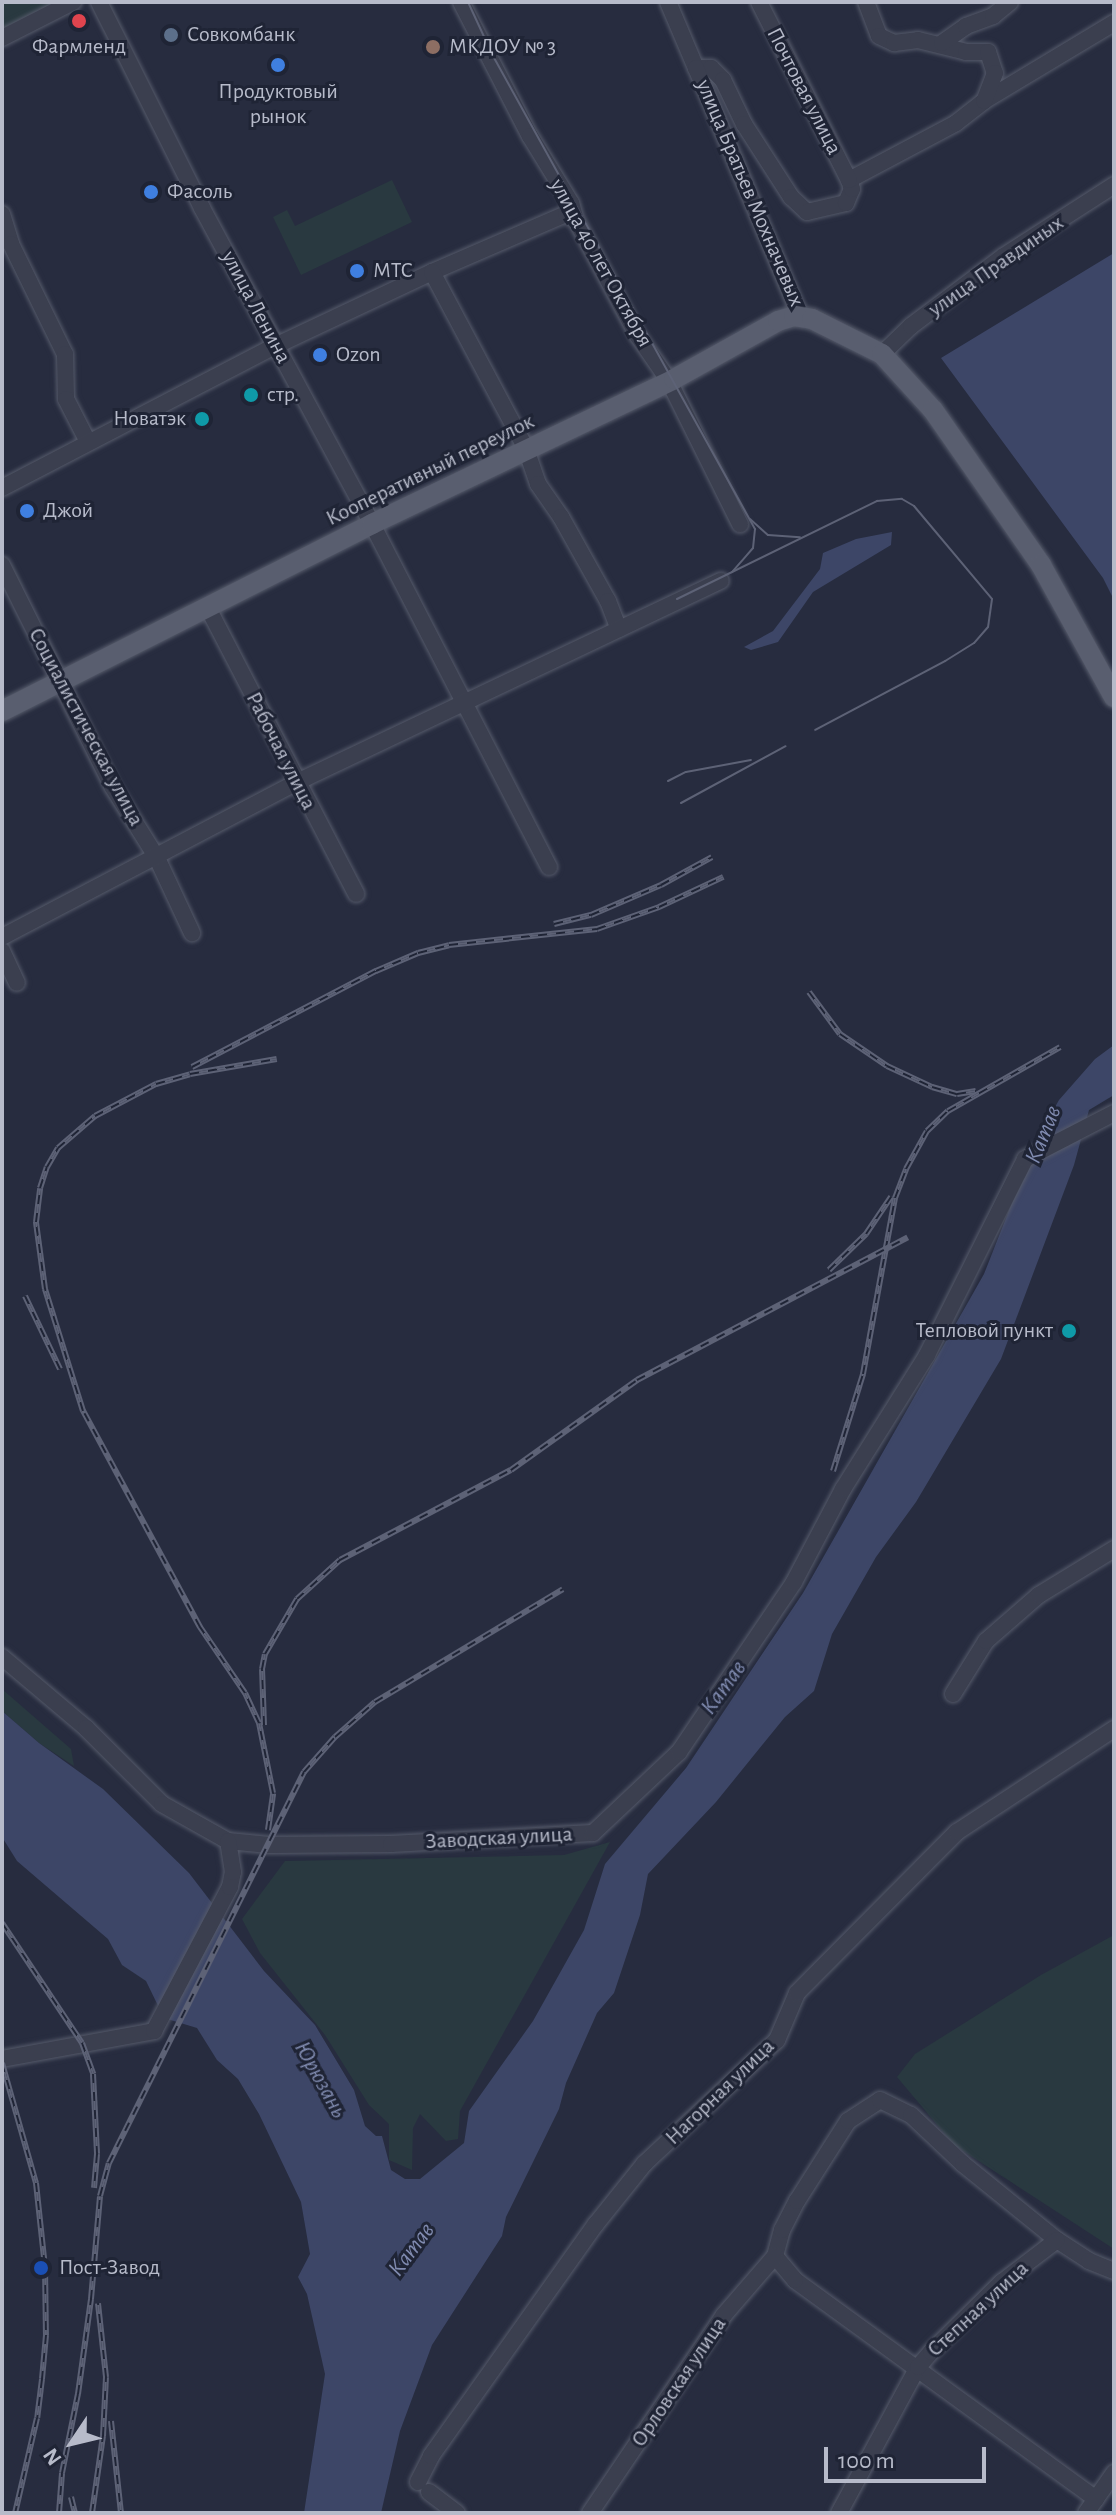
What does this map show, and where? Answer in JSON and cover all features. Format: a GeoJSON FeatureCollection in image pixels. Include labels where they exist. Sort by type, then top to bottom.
{"type":"FeatureCollection","features":[{"type":"Feature","properties":{"kind":"main road"},"geometry":{"type":"LineString","coordinates":[[801,318],[882,354],[933,410],[1015,523],[1114,697]]}},
{"type":"Feature","properties":{"kind":"main road","name":"Кооперативный переулок"},"geometry":{"type":"LineString","coordinates":[[2,711],[372,524],[669,381],[778,321],[801,318]]}},
{"type":"Feature","properties":{"kind":"street"},"geometry":{"type":"LineString","coordinates":[[2,38],[73,2]]}},
{"type":"Feature","properties":{"kind":"street","name":"улица Ленина"},"geometry":{"type":"LineString","coordinates":[[99,2],[202,208],[372,524],[549,867]]}},
{"type":"Feature","properties":{"kind":"street","name":"улица 40 лет Октября"},"geometry":{"type":"LineString","coordinates":[[461,2],[530,136],[571,203],[576,220],[638,336],[669,381],[740,524]]}},
{"type":"Feature","properties":{"kind":"street","name":"улица Братьев Мохначевых"},"geometry":{"type":"LineString","coordinates":[[668,2],[801,318]]}},
{"type":"Feature","properties":{"kind":"street","name":"Почтовая улица"},"geometry":{"type":"LineString","coordinates":[[759,2],[849,180]]}},
{"type":"Feature","properties":{"kind":"street"},"geometry":{"type":"LineString","coordinates":[[866,2],[879,36],[894,43],[918,40],[942,43],[956,50],[988,52],[995,73],[984,101]]}},
{"type":"Feature","properties":{"kind":"street"},"geometry":{"type":"LineString","coordinates":[[942,43],[966,26],[993,16],[1010,2]]}},
{"type":"Feature","properties":{"kind":"street"},"geometry":{"type":"LineString","coordinates":[[696,68],[711,68],[723,80],[744,124],[791,197],[807,212],[846,203],[852,189],[849,180],[956,123],[984,101],[1114,23]]}},
{"type":"Feature","properties":{"kind":"street","name":"улица Правдиных"},"geometry":{"type":"LineString","coordinates":[[882,354],[911,326],[1004,256],[1114,185]]}},
{"type":"Feature","properties":{"kind":"street"},"geometry":{"type":"LineString","coordinates":[[2,214],[11,244],[65,354],[66,399],[88,442]]}},
{"type":"Feature","properties":{"kind":"street"},"geometry":{"type":"LineString","coordinates":[[2,488],[277,345],[432,272],[566,214],[576,220]]}},
{"type":"Feature","properties":{"kind":"street"},"geometry":{"type":"LineString","coordinates":[[432,272],[526,449],[538,484],[561,517],[608,601],[619,629]]}},
{"type":"Feature","properties":{"kind":"street","name":"Социалистическая улица"},"geometry":{"type":"LineString","coordinates":[[2,565],[112,786],[157,858],[192,933]]}},
{"type":"Feature","properties":{"kind":"street"},"geometry":{"type":"LineString","coordinates":[[2,937],[297,782],[721,581]]}},
{"type":"Feature","properties":{"kind":"street","name":"Рабочая улица"},"geometry":{"type":"LineString","coordinates":[[208,608],[356,894]]}},
{"type":"Feature","properties":{"kind":"street"},"geometry":{"type":"LineString","coordinates":[[2,951],[17,983]]}},
{"type":"Feature","properties":{"kind":"street","name":"Заводская улица"},"geometry":{"type":"LineString","coordinates":[[2,1657],[86,1728],[162,1804],[228,1841],[269,1845],[391,1844],[593,1833],[679,1752],[794,1582],[843,1489],[927,1355],[1025,1159],[1106,1116]]}},
{"type":"Feature","properties":{"kind":"street"},"geometry":{"type":"LineString","coordinates":[[953,1694],[986,1641],[1039,1595],[1114,1549]]}},
{"type":"Feature","properties":{"kind":"street","name":"Нагорная улица"},"geometry":{"type":"LineString","coordinates":[[457,2513],[424,2487],[431,2456],[596,2224],[644,2164],[777,2040],[797,1993],[957,1832],[1114,1729]]}},
{"type":"Feature","properties":{"kind":"street"},"geometry":{"type":"LineString","coordinates":[[2,2059],[154,2031],[162,2022],[230,1887],[233,1872],[228,1841]]}},
{"type":"Feature","properties":{"kind":"street"},"geometry":{"type":"LineString","coordinates":[[1114,2271],[1089,2261],[1057,2240],[963,2164],[911,2115],[880,2100],[848,2121],[797,2201],[782,2230],[775,2256],[795,2280],[918,2367],[1091,2506],[1114,2473]]}},
{"type":"Feature","properties":{"kind":"street","name":"Степная улица"},"geometry":{"type":"LineString","coordinates":[[839,2513],[918,2367],[945,2336],[1002,2282],[1057,2240]]}},
{"type":"Feature","properties":{"kind":"street","name":"Орловская улица"},"geometry":{"type":"LineString","coordinates":[[590,2513],[724,2315],[775,2256]]}},
{"type":"Feature","properties":{"kind":"shaded area"},"geometry":{"type":"Polygon","coordinates":[[[2,2],[55,2],[2,29],[2,2]]]}},
{"type":"Feature","properties":{"kind":"shaded area"},"geometry":{"type":"Polygon","coordinates":[[[392,180],[412,222],[301,275],[273,217],[287,210],[295,226],[392,180]]]}},
{"type":"Feature","properties":{"kind":"shaded area"},"geometry":{"type":"Polygon","coordinates":[[[2,1689],[71,1749],[74,1766],[39,1743],[2,1711],[2,1689]]]}},
{"type":"Feature","properties":{"kind":"shaded area"},"geometry":{"type":"Polygon","coordinates":[[[610,1842],[460,2111],[458,2139],[446,2141],[420,2114],[413,2128],[412,2170],[389,2160],[389,2124],[369,2105],[325,2035],[260,1953],[242,1919],[285,1861],[564,1855],[610,1842]]]}},
{"type":"Feature","properties":{"kind":"shaded area"},"geometry":{"type":"Polygon","coordinates":[[[1114,1935],[1114,2249],[954,2145],[897,2077],[915,2054],[1041,1975],[1114,1935]]]}},
{"type":"Feature","properties":{"kind":"water"},"geometry":{"type":"Polygon","coordinates":[[[1114,253],[1114,600],[1103,578],[941,358],[1114,253]]]}},
{"type":"Feature","properties":{"kind":"water"},"geometry":{"type":"Polygon","coordinates":[[[892,532],[891,545],[813,592],[778,642],[751,650],[744,647],[773,631],[820,569],[823,553],[856,539],[892,532]]]}},
{"type":"Feature","properties":{"kind":"water"},"geometry":{"type":"Polygon","coordinates":[[[1114,1045],[1114,1095],[1089,1110],[1074,1165],[1001,1359],[916,1502],[876,1557],[832,1634],[814,1691],[785,1717],[716,1802],[648,1874],[640,1915],[614,1993],[597,2013],[566,2083],[559,2109],[506,2217],[502,2236],[432,2345],[400,2431],[381,2513],[304,2513],[325,2374],[307,2294],[298,2277],[310,2254],[301,2202],[259,2114],[238,2079],[217,2060],[197,2028],[164,2018],[146,1981],[122,1965],[108,1939],[17,1861],[2,1837],[2,1711],[39,1743],[103,1789],[189,1873],[264,1971],[315,2025],[354,2090],[365,2126],[376,2136],[382,2136],[391,2170],[405,2179],[420,2179],[464,2143],[469,2111],[533,2021],[584,1930],[605,1864],[686,1768],[803,1593],[984,1274],[1037,1139],[1059,1100],[1095,1059],[1114,1045]]]}},
{"type":"Feature","properties":{"kind":"tram line"},"geometry":{"type":"LineString","coordinates":[[468,2],[493,56],[755,529],[753,548],[732,572]]}},
{"type":"Feature","properties":{"kind":"tram line"},"geometry":{"type":"LineString","coordinates":[[677,599],[877,501],[902,499],[914,506],[992,599],[988,627],[974,643],[945,661],[815,730]]}},
{"type":"Feature","properties":{"kind":"tram line"},"geometry":{"type":"LineString","coordinates":[[750,519],[768,535],[800,537]]}},
{"type":"Feature","properties":{"kind":"tram line"},"geometry":{"type":"LineString","coordinates":[[681,803],[786,746]]}},
{"type":"Feature","properties":{"kind":"tram line"},"geometry":{"type":"LineString","coordinates":[[668,781],[686,772],[751,760]]}},
{"type":"Feature","properties":{"kind":"railway"},"geometry":{"type":"LineString","coordinates":[[554,924],[591,915],[661,885],[712,857]]}},
{"type":"Feature","properties":{"kind":"railway"},"geometry":{"type":"LineString","coordinates":[[192,1067],[376,971],[418,953],[449,945],[597,929],[659,907],[723,877]]}},
{"type":"Feature","properties":{"kind":"railway"},"geometry":{"type":"LineString","coordinates":[[809,992],[840,1034],[887,1066],[932,1087],[957,1094],[976,1091]]}},
{"type":"Feature","properties":{"kind":"railway"},"geometry":{"type":"LineString","coordinates":[[833,1471],[863,1374],[895,1198],[906,1169],[927,1131],[948,1111],[1060,1047]]}},
{"type":"Feature","properties":{"kind":"railway"},"geometry":{"type":"LineString","coordinates":[[268,1830],[273,1793],[259,1723],[245,1693],[200,1627],[83,1411],[45,1289],[36,1222],[40,1188],[47,1167],[58,1148],[95,1116],[156,1084],[190,1074],[277,1059]]}},
{"type":"Feature","properties":{"kind":"railway"},"geometry":{"type":"LineString","coordinates":[[829,1270],[866,1234],[891,1197]]}},
{"type":"Feature","properties":{"kind":"railway"},"geometry":{"type":"LineString","coordinates":[[264,1725],[262,1669],[265,1654],[297,1599],[340,1560],[511,1470],[637,1380],[908,1237]]}},
{"type":"Feature","properties":{"kind":"railway"},"geometry":{"type":"LineString","coordinates":[[25,1296],[60,1369]]}},
{"type":"Feature","properties":{"kind":"railway"},"geometry":{"type":"LineString","coordinates":[[59,2513],[62,2473],[78,2394],[91,2299],[100,2196],[109,2163],[304,1772],[335,1737],[375,1702],[563,1589]]}},
{"type":"Feature","properties":{"kind":"railway"},"geometry":{"type":"LineString","coordinates":[[2,1923],[82,2043],[93,2074],[97,2154],[94,2188]]}},
{"type":"Feature","properties":{"kind":"railway"},"geometry":{"type":"LineString","coordinates":[[2,2063],[36,2183],[45,2267],[46,2335],[42,2379],[37,2418],[15,2513]]}},
{"type":"Feature","properties":{"kind":"railway"},"geometry":{"type":"LineString","coordinates":[[92,2513],[103,2436],[106,2377],[98,2303]]}},
{"type":"Feature","properties":{"kind":"railway"},"geometry":{"type":"LineString","coordinates":[[111,2421],[121,2513]]}},
{"type":"Feature","properties":{"kind":"railway"},"geometry":{"type":"LineString","coordinates":[[71,2497],[75,2513]]}},
{"type":"Feature","properties":{"kind":"place","name":"Фармленд"},"geometry":{"type":"Point","coordinates":[79,21]}},
{"type":"Feature","properties":{"kind":"place","name":"Совкомбанк"},"geometry":{"type":"Point","coordinates":[171,35]}},
{"type":"Feature","properties":{"kind":"place","name":"МКДОУ № 3"},"geometry":{"type":"Point","coordinates":[433,47]}},
{"type":"Feature","properties":{"kind":"place","name":"Продуктовый рынок"},"geometry":{"type":"Point","coordinates":[278,65]}},
{"type":"Feature","properties":{"kind":"place","name":"Фасоль"},"geometry":{"type":"Point","coordinates":[151,192]}},
{"type":"Feature","properties":{"kind":"place","name":"МТС"},"geometry":{"type":"Point","coordinates":[357,271]}},
{"type":"Feature","properties":{"kind":"place","name":"Ozon"},"geometry":{"type":"Point","coordinates":[320,355]}},
{"type":"Feature","properties":{"kind":"place","name":"стр."},"geometry":{"type":"Point","coordinates":[251,395]}},
{"type":"Feature","properties":{"kind":"place","name":"Новатэк"},"geometry":{"type":"Point","coordinates":[202,419]}},
{"type":"Feature","properties":{"kind":"place","name":"Джой"},"geometry":{"type":"Point","coordinates":[27,511]}},
{"type":"Feature","properties":{"kind":"place","name":"Тепловой пункт"},"geometry":{"type":"Point","coordinates":[1069,1331]}},
{"type":"Feature","properties":{"kind":"place","name":"Пост-Завод"},"geometry":{"type":"Point","coordinates":[41,2268]}},
{"type":"Feature","properties":{"kind":"water label","name":"Катав"},"geometry":{"type":"Point","coordinates":[1044,1135]}},
{"type":"Feature","properties":{"kind":"water label","name":"Катав"},"geometry":{"type":"Point","coordinates":[724,1688]}},
{"type":"Feature","properties":{"kind":"water label","name":"Юрюзань"},"geometry":{"type":"Point","coordinates":[320,2080]}},
{"type":"Feature","properties":{"kind":"water label","name":"Катав"},"geometry":{"type":"Point","coordinates":[412,2250]}}]}
